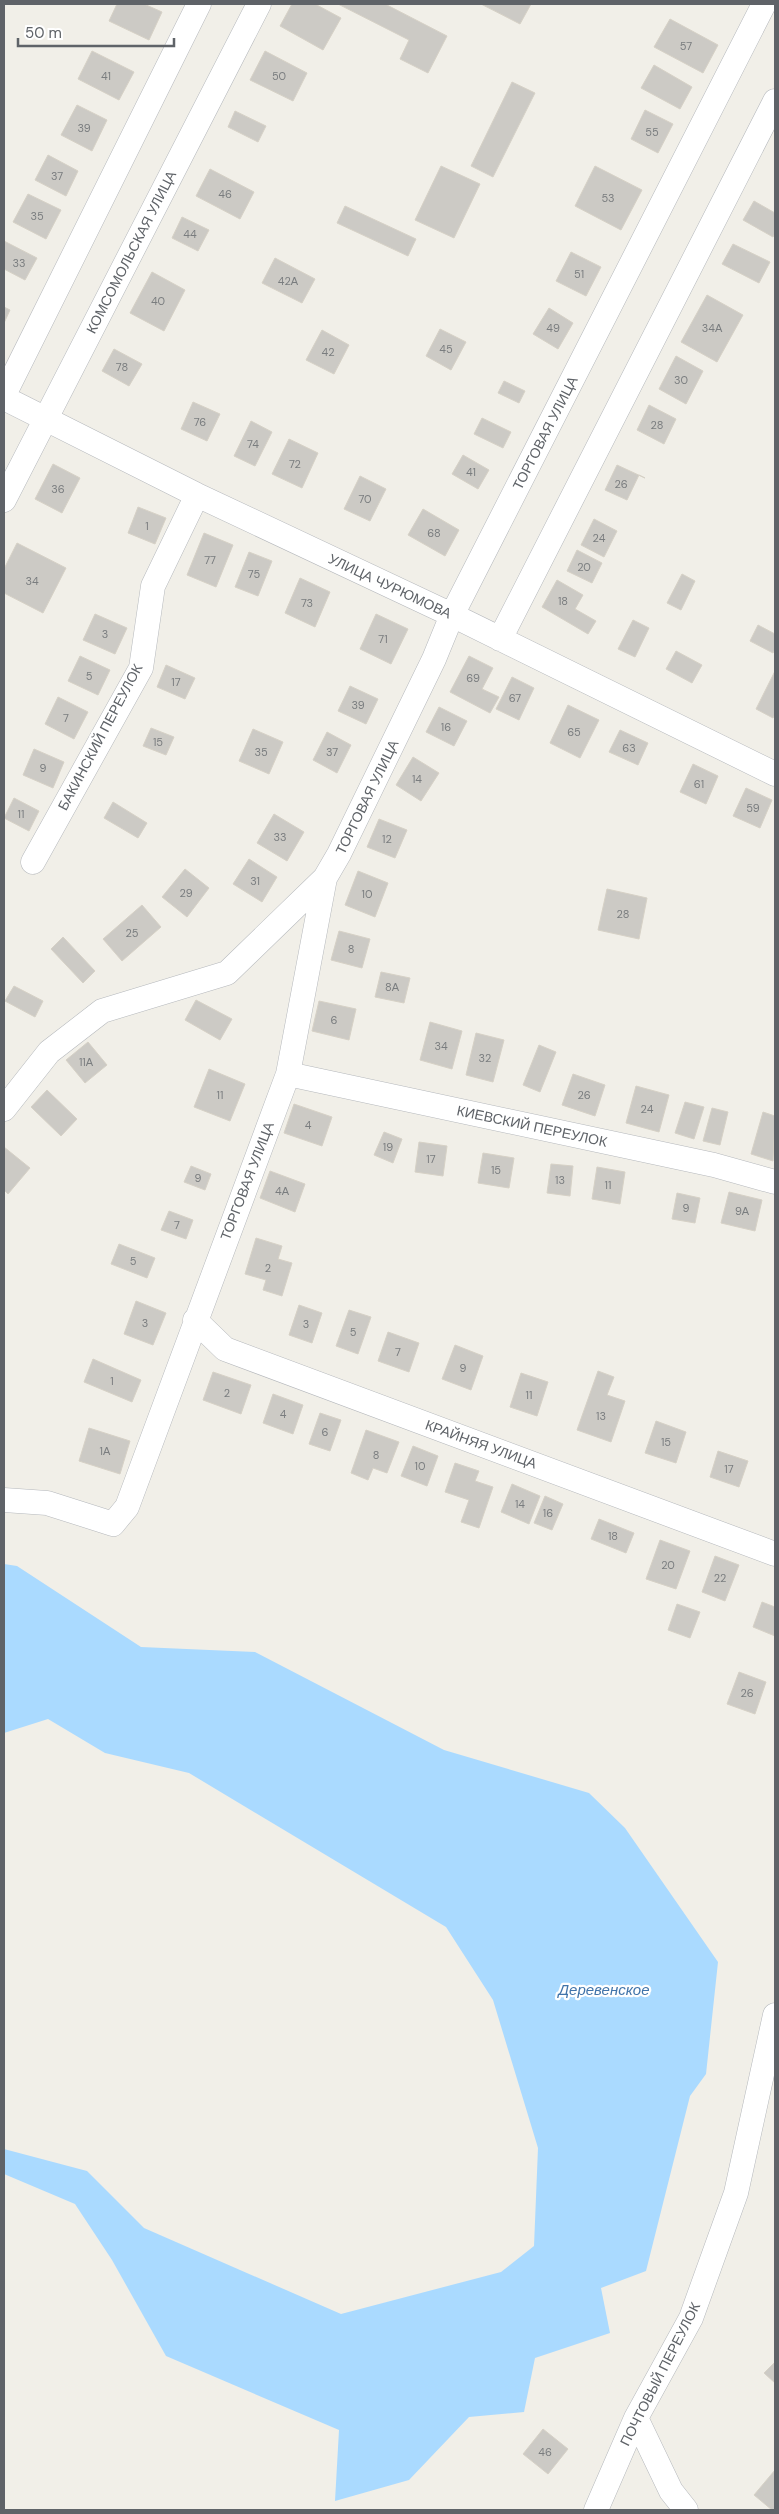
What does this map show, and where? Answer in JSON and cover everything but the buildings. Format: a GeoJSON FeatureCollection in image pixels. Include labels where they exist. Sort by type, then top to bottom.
{"type":"FeatureCollection","features":[{"type":"Feature","properties":{"kind":"street"},"geometry":{"type":"LineString","coordinates":[[4,396],[199,4]]}},
{"type":"Feature","properties":{"kind":"street","name":"КОМСОМОЛЬСКАЯ УЛИЦА"},"geometry":{"type":"LineString","coordinates":[[4,500],[259,4]]}},
{"type":"Feature","properties":{"kind":"street","name":"ТОРГОВАЯ УЛИЦА"},"geometry":{"type":"LineString","coordinates":[[4,1500],[47,1503],[113,1524],[127,1507],[288,1074],[325,878],[339,854],[434,659],[452,615],[764,4]]}},
{"type":"Feature","properties":{"kind":"street"},"geometry":{"type":"LineString","coordinates":[[500,639],[775,102]]}},
{"type":"Feature","properties":{"kind":"street","name":"УЛИЦА ЧУРЮМОВА"},"geometry":{"type":"LineString","coordinates":[[4,396],[44,420],[197,495],[452,615],[775,774]]}},
{"type":"Feature","properties":{"kind":"street","name":"БАКИНСКИЙ ПЕРЕУЛОК"},"geometry":{"type":"LineString","coordinates":[[33,862],[141,668],[153,586],[197,495]]}},
{"type":"Feature","properties":{"kind":"street"},"geometry":{"type":"LineString","coordinates":[[4,1109],[49,1052],[102,1011],[227,973],[325,878]]}},
{"type":"Feature","properties":{"kind":"street","name":"КИЕВСКИЙ ПЕРЕУЛОК"},"geometry":{"type":"LineString","coordinates":[[288,1074],[714,1165],[775,1182]]}},
{"type":"Feature","properties":{"kind":"street","name":"КРАЙНЯЯ УЛИЦА"},"geometry":{"type":"LineString","coordinates":[[195,1320],[225,1349],[775,1554]]}},
{"type":"Feature","properties":{"kind":"street","name":"ПОЧТОВЫЙ ПЕРЕУЛОК"},"geometry":{"type":"LineString","coordinates":[[596,2510],[636,2418],[691,2318],[736,2193],[769,2077],[775,2015]]}},
{"type":"Feature","properties":{"kind":"street"},"geometry":{"type":"LineString","coordinates":[[636,2418],[671,2491],[686,2510]]}},
{"type":"Feature","properties":{"kind":"water","name":"Деревенское"},"geometry":{"type":"Polygon","coordinates":[[[4,1564],[17,1566],[141,1647],[255,1652],[444,1750],[589,1793],[625,1828],[718,1962],[706,2074],[690,2096],[646,2271],[601,2288],[610,2333],[535,2358],[524,2412],[469,2417],[409,2480],[335,2501],[339,2430],[166,2356],[112,2260],[75,2204],[4,2174],[4,2149],[87,2171],[144,2228],[341,2314],[501,2272],[534,2246],[538,2148],[493,2000],[446,1927],[189,1773],[105,1753],[48,1719],[4,1733],[4,1564]]]}}]}
